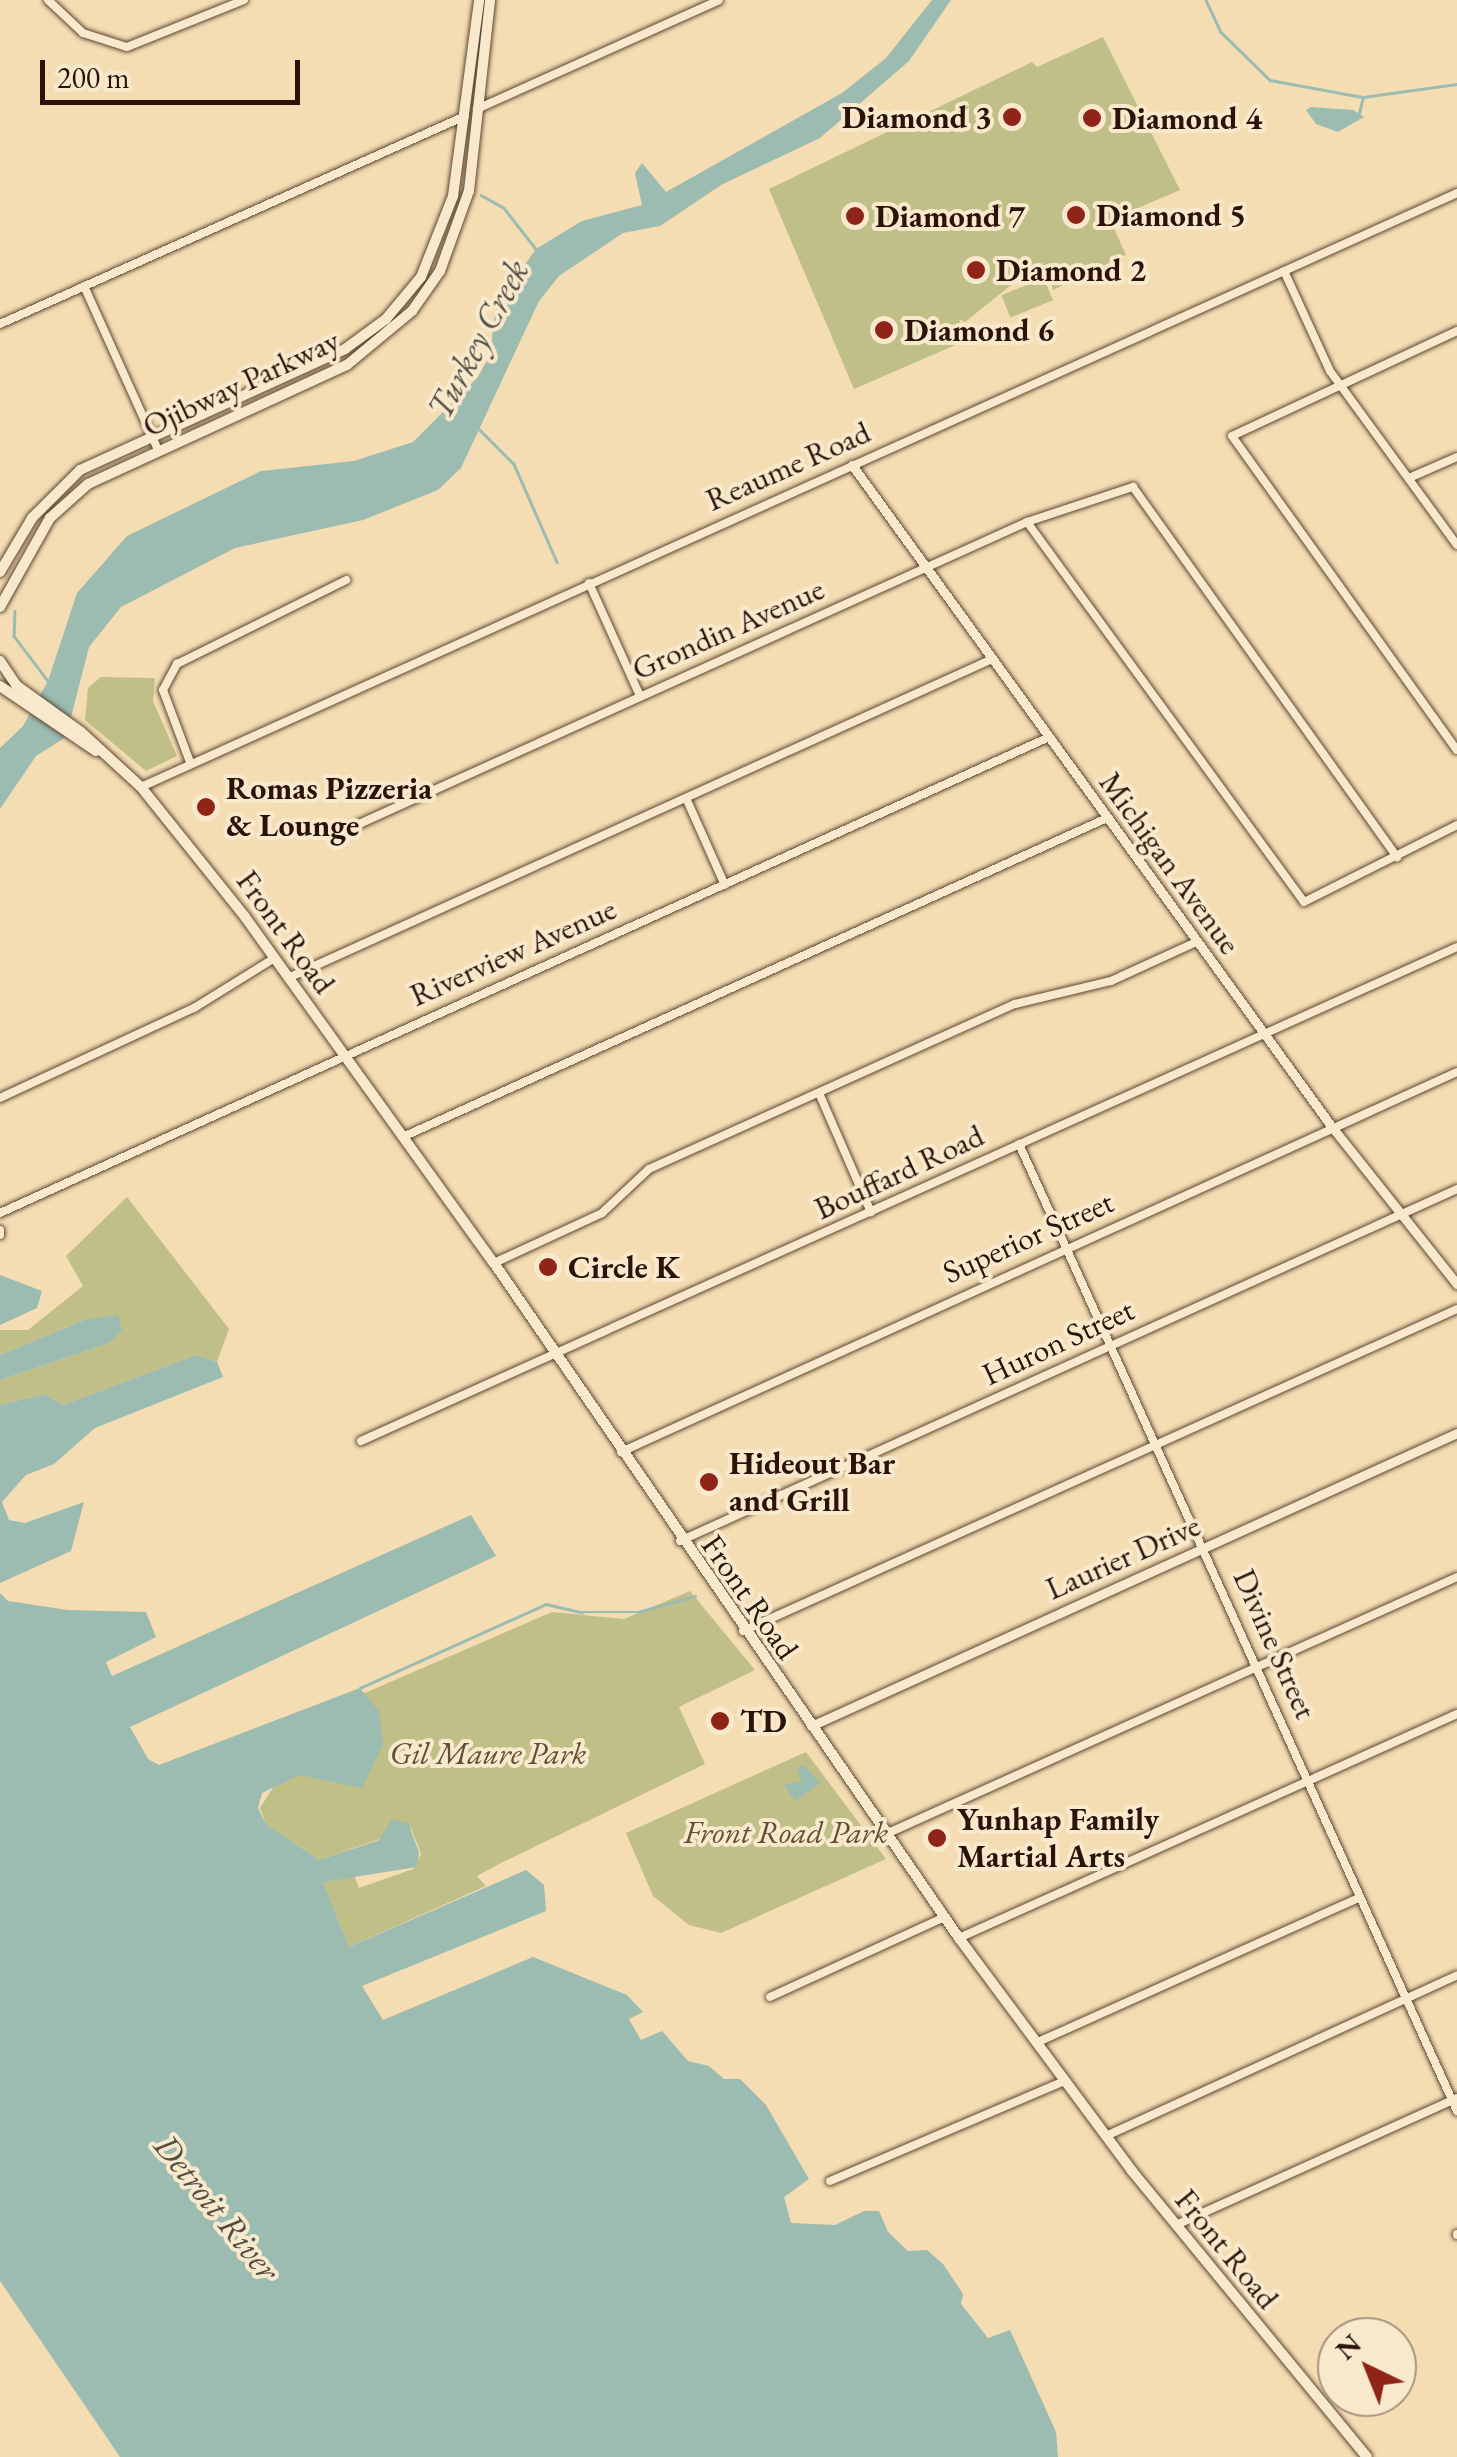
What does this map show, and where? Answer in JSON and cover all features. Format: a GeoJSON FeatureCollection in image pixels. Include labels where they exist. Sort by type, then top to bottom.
{"type":"FeatureCollection","features":[{"type":"Feature","properties":{"kind":"main road","name":"Ojibway Parkway"},"geometry":{"type":"LineString","coordinates":[[0,572],[57,487],[152,437],[346,349],[386,319],[440,244],[464,116],[479,0]]}},
{"type":"Feature","properties":{"kind":"main road","name":"Ojibway Parkway"},"geometry":{"type":"LineString","coordinates":[[0,607],[68,498],[158,450],[347,365],[412,311],[459,228],[490,0]]}},
{"type":"Feature","properties":{"kind":"main road"},"geometry":{"type":"LineString","coordinates":[[0,661],[26,701]]}},
{"type":"Feature","properties":{"kind":"main road"},"geometry":{"type":"LineString","coordinates":[[0,686],[26,701]]}},
{"type":"Feature","properties":{"kind":"main road","name":"Front Road"},"geometry":{"type":"LineString","coordinates":[[26,701],[106,756],[141,788],[288,978],[494,1263],[680,1542],[959,1938],[1106,2136],[1366,2457]]}},
{"type":"Feature","properties":{"kind":"street"},"geometry":{"type":"LineString","coordinates":[[48,0],[83,33],[127,46],[244,0]]}},
{"type":"Feature","properties":{"kind":"street"},"geometry":{"type":"LineString","coordinates":[[0,324],[719,0]]}},
{"type":"Feature","properties":{"kind":"street","name":"Reaume Road"},"geometry":{"type":"LineString","coordinates":[[141,788],[190,762],[1457,194]]}},
{"type":"Feature","properties":{"kind":"street"},"geometry":{"type":"LineString","coordinates":[[1284,270],[1340,384],[1457,545]]}},
{"type":"Feature","properties":{"kind":"street"},"geometry":{"type":"LineString","coordinates":[[84,286],[158,450]]}},
{"type":"Feature","properties":{"kind":"street"},"geometry":{"type":"LineString","coordinates":[[1457,332],[1232,436],[1457,750]]}},
{"type":"Feature","properties":{"kind":"street"},"geometry":{"type":"LineString","coordinates":[[1409,478],[1457,457]]}},
{"type":"Feature","properties":{"kind":"street","name":"Michigan Avenue"},"geometry":{"type":"LineString","coordinates":[[852,466],[1332,1127],[1457,1284]]}},
{"type":"Feature","properties":{"kind":"street","name":"Grondin Avenue"},"geometry":{"type":"LineString","coordinates":[[348,829],[1027,522],[1133,487],[1397,857]]}},
{"type":"Feature","properties":{"kind":"street"},"geometry":{"type":"LineString","coordinates":[[1027,522],[1304,902],[1457,826]]}},
{"type":"Feature","properties":{"kind":"street"},"geometry":{"type":"LineString","coordinates":[[190,762],[163,690],[176,664],[346,580]]}},
{"type":"Feature","properties":{"kind":"street"},"geometry":{"type":"LineString","coordinates":[[589,583],[640,696]]}},
{"type":"Feature","properties":{"kind":"street"},"geometry":{"type":"LineString","coordinates":[[288,978],[990,660]]}},
{"type":"Feature","properties":{"kind":"street"},"geometry":{"type":"LineString","coordinates":[[1448,737],[1457,730]]}},
{"type":"Feature","properties":{"kind":"street","name":"Riverview Avenue"},"geometry":{"type":"LineString","coordinates":[[0,1214],[1047,738]]}},
{"type":"Feature","properties":{"kind":"street"},"geometry":{"type":"LineString","coordinates":[[686,798],[724,884]]}},
{"type":"Feature","properties":{"kind":"street"},"geometry":{"type":"LineString","coordinates":[[405,1136],[1106,818]]}},
{"type":"Feature","properties":{"kind":"street"},"geometry":{"type":"LineString","coordinates":[[494,1263],[602,1212],[649,1170],[1016,1004],[1111,981],[1196,942]]}},
{"type":"Feature","properties":{"kind":"street","name":"Bouffard Road"},"geometry":{"type":"LineString","coordinates":[[361,1441],[1457,948]]}},
{"type":"Feature","properties":{"kind":"street"},"geometry":{"type":"LineString","coordinates":[[0,1098],[194,1008],[273,959]]}},
{"type":"Feature","properties":{"kind":"street","name":"Superior Street"},"geometry":{"type":"LineString","coordinates":[[621,1452],[1457,1072]]}},
{"type":"Feature","properties":{"kind":"street"},"geometry":{"type":"LineString","coordinates":[[819,1093],[870,1212]]}},
{"type":"Feature","properties":{"kind":"street","name":"Divine Street"},"geometry":{"type":"LineString","coordinates":[[1020,1144],[1457,2111]]}},
{"type":"Feature","properties":{"kind":"street","name":"Huron Street"},"geometry":{"type":"LineString","coordinates":[[680,1542],[1457,1188]]}},
{"type":"Feature","properties":{"kind":"street"},"geometry":{"type":"LineString","coordinates":[[743,1632],[1457,1309]]}},
{"type":"Feature","properties":{"kind":"street","name":"Laurier Drive"},"geometry":{"type":"LineString","coordinates":[[810,1726],[1457,1433]]}},
{"type":"Feature","properties":{"kind":"street"},"geometry":{"type":"LineString","coordinates":[[886,1834],[1457,1577]]}},
{"type":"Feature","properties":{"kind":"street"},"geometry":{"type":"LineString","coordinates":[[959,1938],[1457,1714]]}},
{"type":"Feature","properties":{"kind":"street"},"geometry":{"type":"LineString","coordinates":[[1038,2042],[1360,1896]]}},
{"type":"Feature","properties":{"kind":"street"},"geometry":{"type":"LineString","coordinates":[[770,1997],[945,1918]]}},
{"type":"Feature","properties":{"kind":"street"},"geometry":{"type":"LineString","coordinates":[[1106,2136],[1457,1975]]}},
{"type":"Feature","properties":{"kind":"street"},"geometry":{"type":"LineString","coordinates":[[830,2181],[1064,2080]]}},
{"type":"Feature","properties":{"kind":"street"},"geometry":{"type":"LineString","coordinates":[[1176,2225],[1454,2099]]}},
{"type":"Feature","properties":{"kind":"green space"},"geometry":{"type":"Polygon","coordinates":[[[1103,37],[1180,190],[1110,220],[1126,255],[1053,290],[1042,262],[1044,274],[1034,277],[1030,270],[965,322],[959,319],[967,340],[854,389],[769,189],[1032,62],[1037,67],[1103,37]]]}},
{"type":"Feature","properties":{"kind":"green space"},"geometry":{"type":"Polygon","coordinates":[[[1044,278],[1053,300],[1010,317],[1001,295],[1044,278]]]}},
{"type":"Feature","properties":{"kind":"green space"},"geometry":{"type":"Polygon","coordinates":[[[101,677],[155,678],[153,701],[177,756],[146,771],[85,720],[88,688],[101,677]]]}},
{"type":"Feature","properties":{"kind":"green space"},"geometry":{"type":"Polygon","coordinates":[[[127,1197],[229,1329],[217,1362],[196,1355],[63,1405],[44,1394],[0,1405],[0,1380],[109,1343],[84,1320],[0,1355],[0,1330],[28,1330],[83,1286],[66,1256],[127,1197]]]}},
{"type":"Feature","properties":{"kind":"green space","name":"Gil Maure Park"},"geometry":{"type":"Polygon","coordinates":[[[690,1591],[755,1670],[679,1707],[705,1764],[477,1876],[486,1886],[349,1947],[323,1882],[353,1872],[359,1888],[413,1869],[421,1854],[411,1828],[319,1860],[266,1824],[260,1808],[274,1786],[251,1742],[552,1612],[624,1619],[690,1591]]]}},
{"type":"Feature","properties":{"kind":"green space","name":"Front Road Park"},"geometry":{"type":"Polygon","coordinates":[[[806,1752],[886,1859],[721,1933],[689,1925],[653,1896],[626,1833],[806,1752]]]}},
{"type":"Feature","properties":{"kind":"water","name":"Turkey Creek"},"geometry":{"type":"Polygon","coordinates":[[[932,0],[951,0],[909,61],[820,138],[721,185],[660,226],[623,233],[559,276],[539,301],[461,468],[438,490],[363,520],[235,548],[121,607],[89,647],[66,737],[36,756],[0,809],[0,748],[23,726],[48,681],[77,593],[127,536],[261,471],[354,461],[413,442],[478,377],[490,355],[496,305],[536,249],[582,221],[642,205],[635,173],[642,163],[666,192],[842,93],[886,58],[932,0]]]}},
{"type":"Feature","properties":{"kind":"water"},"geometry":{"type":"Polygon","coordinates":[[[1306,110],[1353,110],[1364,117],[1338,132],[1316,124],[1306,110]]]}},
{"type":"Feature","properties":{"kind":"water"},"geometry":{"type":"Polygon","coordinates":[[[0,1275],[42,1291],[37,1308],[0,1325],[0,1275]]]}},
{"type":"Feature","properties":{"kind":"water"},"geometry":{"type":"Polygon","coordinates":[[[118,1315],[122,1330],[109,1343],[0,1380],[0,1355],[84,1320],[118,1315]]]}},
{"type":"Feature","properties":{"kind":"water"},"geometry":{"type":"Polygon","coordinates":[[[196,1355],[217,1362],[223,1377],[95,1428],[54,1464],[26,1475],[2,1502],[9,1520],[25,1523],[84,1502],[71,1551],[0,1583],[0,1405],[44,1394],[63,1405],[196,1355]]]}},
{"type":"Feature","properties":{"kind":"water","name":"Detroit River"},"geometry":{"type":"Polygon","coordinates":[[[471,1515],[496,1556],[130,1727],[148,1759],[159,1765],[360,1688],[379,1711],[383,1744],[362,1788],[299,1775],[262,1793],[258,1808],[266,1824],[319,1860],[379,1840],[392,1819],[408,1823],[419,1852],[417,1867],[323,1882],[349,1947],[526,1870],[544,1885],[546,1911],[362,1986],[383,2020],[533,1957],[627,1995],[643,2012],[629,2019],[641,2040],[662,2031],[688,2061],[709,2066],[724,2079],[740,2079],[766,2105],[809,2179],[784,2197],[791,2223],[835,2225],[864,2211],[879,2211],[888,2232],[908,2251],[927,2250],[943,2264],[963,2294],[961,2304],[988,2338],[1010,2330],[1056,2432],[1058,2457],[120,2457],[0,2281],[0,1593],[8,1601],[68,1610],[146,1612],[156,1637],[106,1662],[112,1676],[471,1515]]]}},
{"type":"Feature","properties":{"kind":"water"},"geometry":{"type":"Polygon","coordinates":[[[803,1765],[821,1783],[795,1801],[784,1785],[802,1781],[797,1769],[803,1765]]]}},
{"type":"Feature","properties":{"kind":"waterway"},"geometry":{"type":"LineString","coordinates":[[1206,0],[1221,32],[1270,80],[1363,97],[1457,84]]}},
{"type":"Feature","properties":{"kind":"waterway"},"geometry":{"type":"LineString","coordinates":[[1359,113],[1363,97]]}},
{"type":"Feature","properties":{"kind":"waterway"},"geometry":{"type":"LineString","coordinates":[[481,195],[504,208],[536,249]]}},
{"type":"Feature","properties":{"kind":"waterway"},"geometry":{"type":"LineString","coordinates":[[478,428],[514,464],[557,562]]}},
{"type":"Feature","properties":{"kind":"waterway"},"geometry":{"type":"LineString","coordinates":[[15,611],[14,636],[48,681]]}},
{"type":"Feature","properties":{"kind":"waterway"},"geometry":{"type":"LineString","coordinates":[[360,1688],[546,1604],[582,1612],[638,1612],[695,1596]]}},
{"type":"Feature","properties":{"kind":"place","name":"Diamond 3"},"geometry":{"type":"Point","coordinates":[1012,117]}},
{"type":"Feature","properties":{"kind":"place","name":"Diamond 4"},"geometry":{"type":"Point","coordinates":[1092,118]}},
{"type":"Feature","properties":{"kind":"place","name":"Diamond 5"},"geometry":{"type":"Point","coordinates":[1076,215]}},
{"type":"Feature","properties":{"kind":"place","name":"Diamond 7"},"geometry":{"type":"Point","coordinates":[855,216]}},
{"type":"Feature","properties":{"kind":"place","name":"Diamond 2"},"geometry":{"type":"Point","coordinates":[976,270]}},
{"type":"Feature","properties":{"kind":"place","name":"Diamond 6"},"geometry":{"type":"Point","coordinates":[884,330]}},
{"type":"Feature","properties":{"kind":"place","name":"Romas Pizzeria & Lounge"},"geometry":{"type":"Point","coordinates":[206,807]}},
{"type":"Feature","properties":{"kind":"place","name":"Circle K"},"geometry":{"type":"Point","coordinates":[548,1267]}},
{"type":"Feature","properties":{"kind":"place","name":"Hideout Bar and Grill"},"geometry":{"type":"Point","coordinates":[709,1482]}},
{"type":"Feature","properties":{"kind":"place","name":"TD"},"geometry":{"type":"Point","coordinates":[720,1721]}},
{"type":"Feature","properties":{"kind":"place","name":"Yunhap Family Martial Arts"},"geometry":{"type":"Point","coordinates":[937,1838]}}]}
